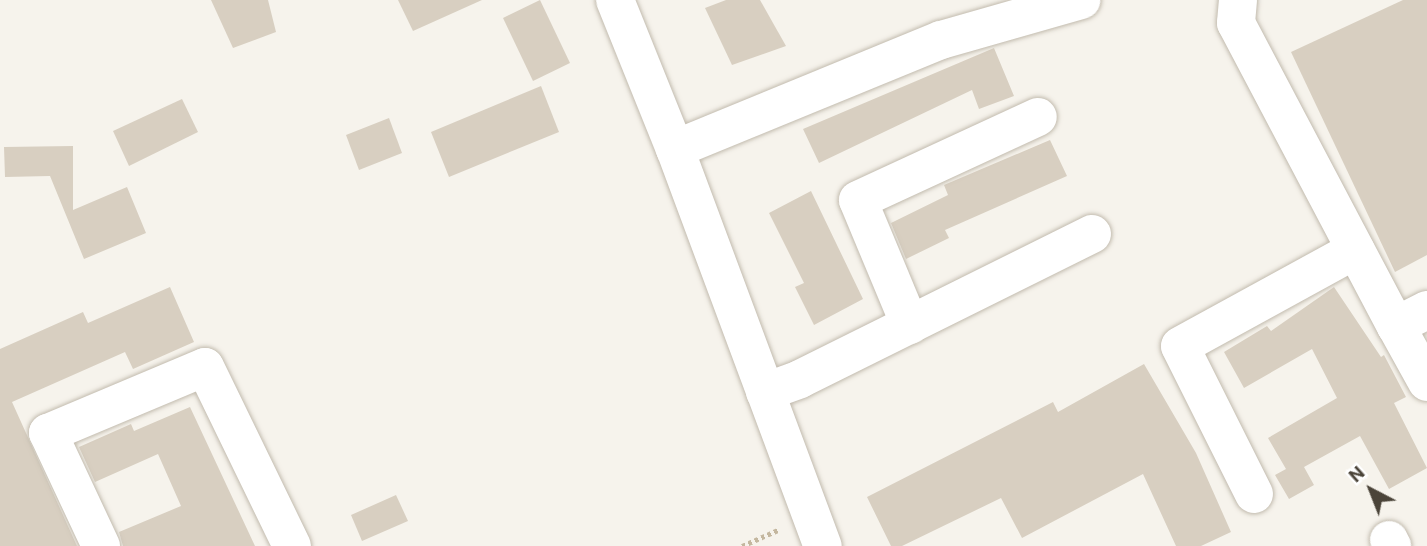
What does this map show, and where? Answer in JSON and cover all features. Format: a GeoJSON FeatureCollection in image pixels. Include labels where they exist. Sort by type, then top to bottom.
{"type":"FeatureCollection","features":[{"type":"Feature","properties":{"kind":"street"},"geometry":{"type":"LineString","coordinates":[[615,0],[676,149],[822,546]]}},
{"type":"Feature","properties":{"kind":"street"},"geometry":{"type":"LineString","coordinates":[[676,149],[941,40],[1081,0]]}},
{"type":"Feature","properties":{"kind":"street"},"geometry":{"type":"LineString","coordinates":[[1238,0],[1236,23],[1355,250],[1412,318],[1427,382]]}},
{"type":"Feature","properties":{"kind":"street"},"geometry":{"type":"LineString","coordinates":[[910,325],[858,200],[1038,117]]}},
{"type":"Feature","properties":{"kind":"street"},"geometry":{"type":"LineString","coordinates":[[765,392],[910,325],[1092,234]]}},
{"type":"Feature","properties":{"kind":"street"},"geometry":{"type":"LineString","coordinates":[[1254,494],[1180,346],[1355,250]]}},
{"type":"Feature","properties":{"kind":"street"},"geometry":{"type":"LineString","coordinates":[[101,546],[48,433],[205,368],[292,546]]}},
{"type":"Feature","properties":{"kind":"building"},"geometry":{"type":"Polygon","coordinates":[[[211,0],[268,0],[276,32],[233,48],[211,0]]]}},
{"type":"Feature","properties":{"kind":"building"},"geometry":{"type":"Polygon","coordinates":[[[398,0],[482,0],[413,31],[398,0]]]}},
{"type":"Feature","properties":{"kind":"building"},"geometry":{"type":"Polygon","coordinates":[[[540,0],[570,63],[533,81],[503,18],[540,0]]]}},
{"type":"Feature","properties":{"kind":"building"},"geometry":{"type":"Polygon","coordinates":[[[726,0],[760,0],[786,46],[732,65],[705,8],[726,0]]]}},
{"type":"Feature","properties":{"kind":"building"},"geometry":{"type":"Polygon","coordinates":[[[1403,0],[1427,0],[1427,255],[1395,272],[1291,52],[1403,0]]]}},
{"type":"Feature","properties":{"kind":"building"},"geometry":{"type":"Polygon","coordinates":[[[994,48],[1014,96],[979,109],[972,90],[819,163],[803,129],[994,48]]]}},
{"type":"Feature","properties":{"kind":"building"},"geometry":{"type":"Polygon","coordinates":[[[541,86],[559,132],[449,177],[431,132],[541,86]]]}},
{"type":"Feature","properties":{"kind":"building"},"geometry":{"type":"Polygon","coordinates":[[[182,99],[198,132],[129,166],[113,131],[182,99]]]}},
{"type":"Feature","properties":{"kind":"building"},"geometry":{"type":"Polygon","coordinates":[[[389,118],[402,153],[359,170],[346,135],[389,118]]]}},
{"type":"Feature","properties":{"kind":"building"},"geometry":{"type":"Polygon","coordinates":[[[1050,140],[1067,176],[945,230],[949,238],[906,259],[891,223],[948,195],[944,185],[1050,140]]]}},
{"type":"Feature","properties":{"kind":"building"},"geometry":{"type":"Polygon","coordinates":[[[73,146],[73,210],[127,187],[146,233],[84,259],[50,176],[5,177],[4,147],[73,146]]]}},
{"type":"Feature","properties":{"kind":"building"},"geometry":{"type":"Polygon","coordinates":[[[811,191],[863,299],[814,325],[795,287],[804,283],[769,213],[811,191]]]}},
{"type":"Feature","properties":{"kind":"building"},"geometry":{"type":"Polygon","coordinates":[[[170,287],[194,342],[133,369],[125,352],[12,402],[77,546],[0,546],[0,349],[83,312],[88,323],[170,287]]]}},
{"type":"Feature","properties":{"kind":"building"},"geometry":{"type":"Polygon","coordinates":[[[1334,287],[1381,357],[1384,355],[1406,397],[1394,403],[1427,468],[1389,489],[1360,436],[1304,467],[1314,485],[1289,499],[1275,475],[1286,469],[1268,438],[1337,398],[1312,349],[1244,388],[1224,352],[1267,326],[1271,331],[1334,287]]]}},
{"type":"Feature","properties":{"kind":"building"},"geometry":{"type":"Polygon","coordinates":[[[1144,364],[1196,453],[1231,532],[1201,546],[1176,546],[1143,474],[1022,538],[1001,498],[902,546],[891,546],[867,497],[1053,402],[1058,412],[1144,364]]]}},
{"type":"Feature","properties":{"kind":"building"},"geometry":{"type":"Polygon","coordinates":[[[190,407],[255,546],[123,546],[119,532],[181,506],[158,454],[95,482],[79,447],[131,424],[134,431],[190,407]]]}},
{"type":"Feature","properties":{"kind":"building"},"geometry":{"type":"Polygon","coordinates":[[[396,495],[408,521],[362,541],[351,515],[396,495]]]}}]}
